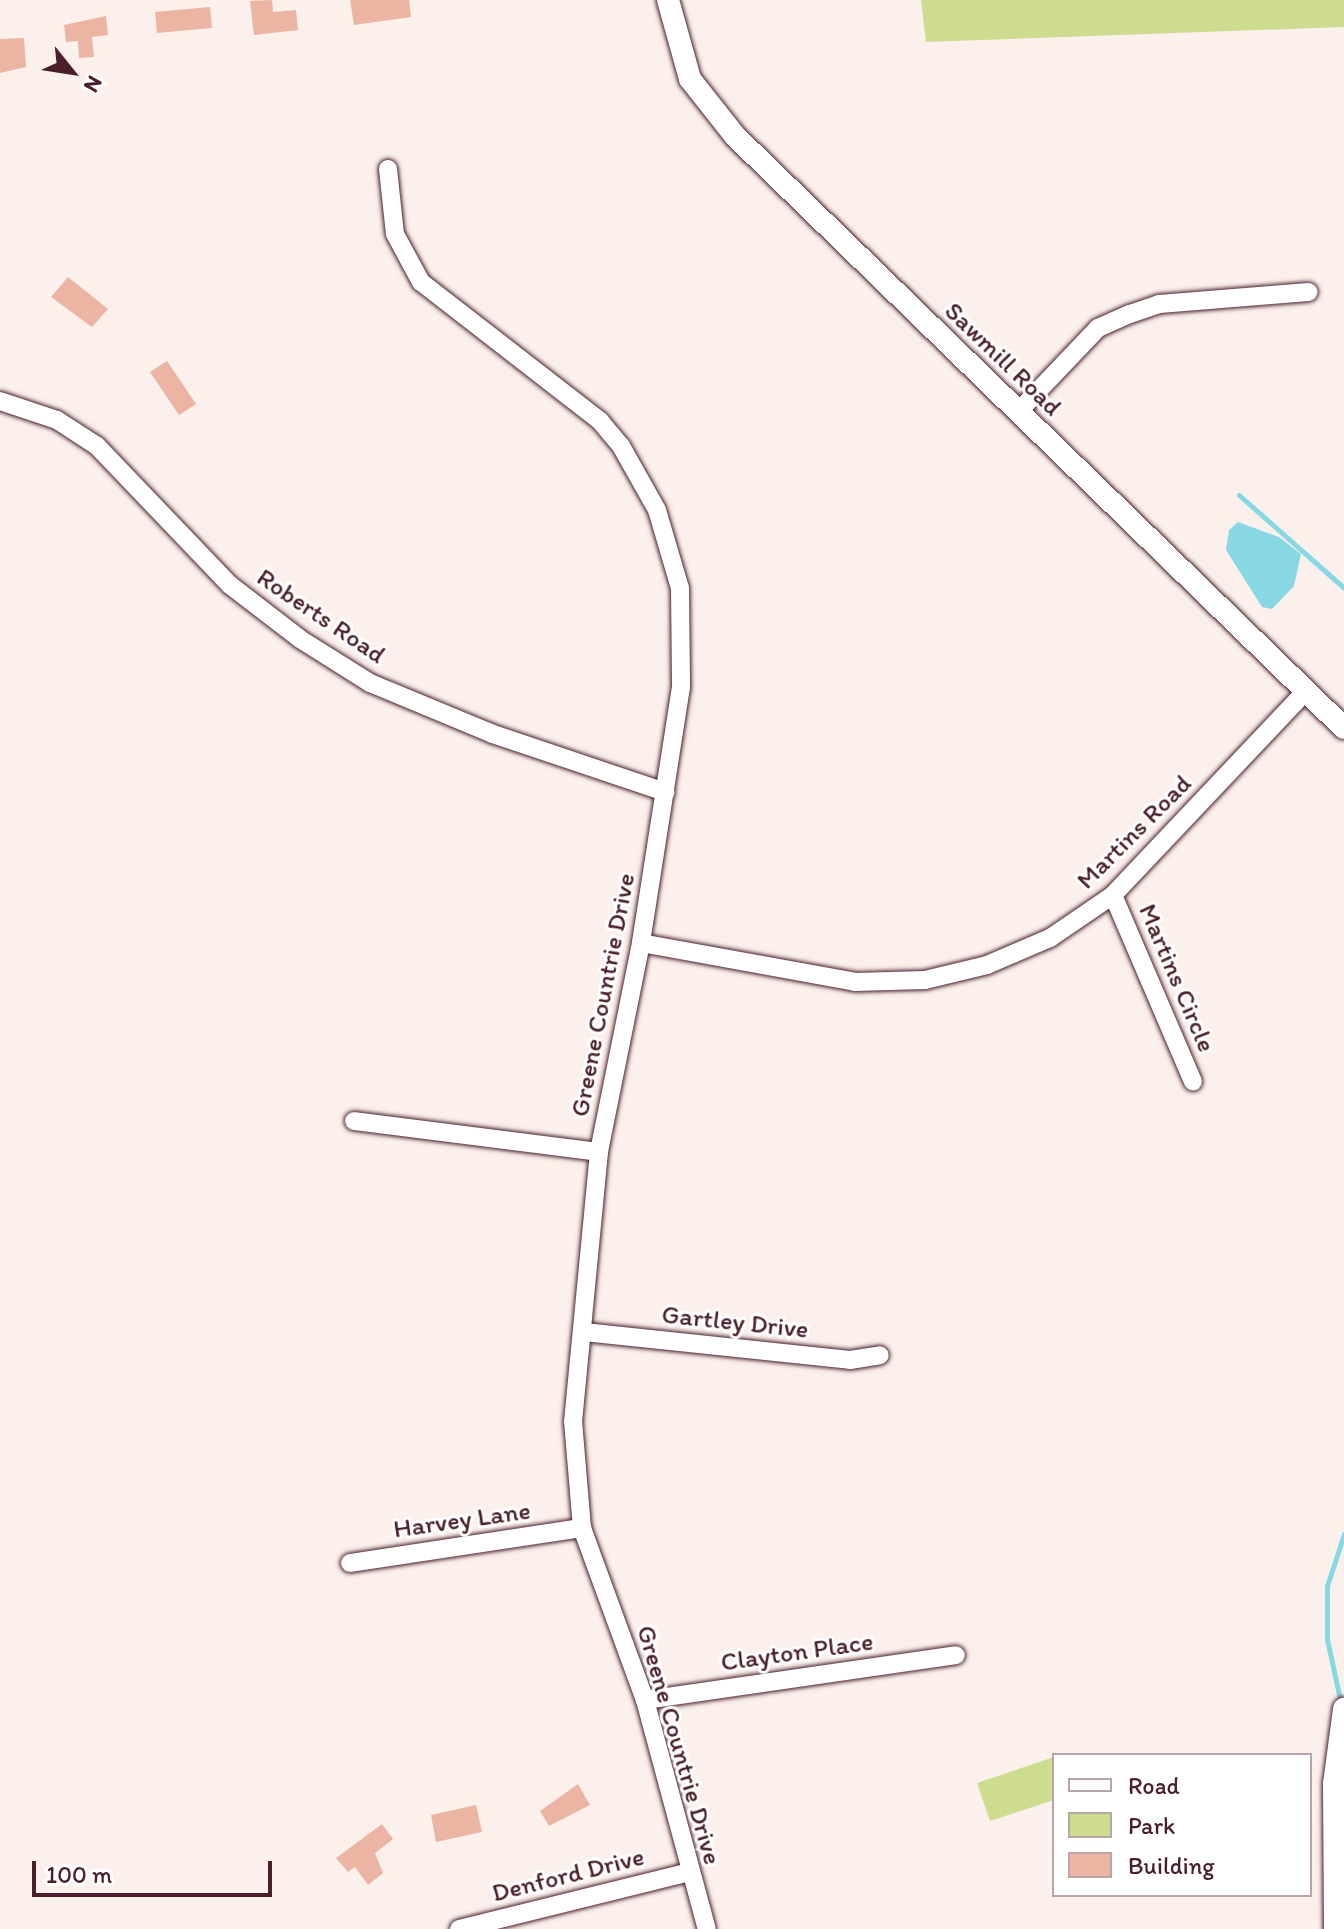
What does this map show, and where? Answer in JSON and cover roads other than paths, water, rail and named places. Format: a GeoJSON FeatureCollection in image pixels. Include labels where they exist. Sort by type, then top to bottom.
{"type":"FeatureCollection","features":[{"type":"Feature","properties":{"kind":"street","name":"Sawmill Road"},"geometry":{"type":"LineString","coordinates":[[668,0],[690,79],[710,109],[1304,693],[1344,728]]}},
{"type":"Feature","properties":{"kind":"street","name":"Greene Countrie Drive"},"geometry":{"type":"LineString","coordinates":[[388,169],[395,234],[421,282],[446,307],[541,370],[591,412],[621,446],[657,510],[673,555],[682,619],[681,687],[641,943],[599,1152],[573,1421],[582,1528],[645,1700],[689,1872],[707,1929]]}},
{"type":"Feature","properties":{"kind":"street"},"geometry":{"type":"LineString","coordinates":[[1018,412],[1098,328],[1130,314],[1159,304],[1309,292]]}},
{"type":"Feature","properties":{"kind":"street","name":"Roberts Road"},"geometry":{"type":"LineString","coordinates":[[0,401],[57,420],[97,446],[230,585],[300,639],[370,683],[493,734],[665,792]]}},
{"type":"Feature","properties":{"kind":"street","name":"Martins Road"},"geometry":{"type":"LineString","coordinates":[[641,943],[855,982],[925,980],[1014,955],[1050,938],[1113,895],[1304,693]]}},
{"type":"Feature","properties":{"kind":"street","name":"Martins Circle"},"geometry":{"type":"LineString","coordinates":[[1113,895],[1193,1082]]}},
{"type":"Feature","properties":{"kind":"street"},"geometry":{"type":"LineString","coordinates":[[354,1121],[599,1152]]}},
{"type":"Feature","properties":{"kind":"street","name":"Gartley Drive"},"geometry":{"type":"LineString","coordinates":[[584,1332],[850,1360],[880,1355]]}},
{"type":"Feature","properties":{"kind":"street","name":"Harvey Lane"},"geometry":{"type":"LineString","coordinates":[[350,1563],[582,1528]]}},
{"type":"Feature","properties":{"kind":"street","name":"Clayton Place"},"geometry":{"type":"LineString","coordinates":[[645,1700],[956,1655]]}},
{"type":"Feature","properties":{"kind":"street"},"geometry":{"type":"LineString","coordinates":[[1335,1929],[1334,1784],[1344,1709]]}},
{"type":"Feature","properties":{"kind":"street","name":"Denford Drive"},"geometry":{"type":"LineString","coordinates":[[459,1929],[689,1872]]}},
{"type":"Feature","properties":{"kind":"water"},"geometry":{"type":"Polygon","coordinates":[[[1238,522],[1279,537],[1301,554],[1294,586],[1272,609],[1262,607],[1226,550],[1229,530],[1238,522]]]}},
{"type":"Feature","properties":{"kind":"waterway"},"geometry":{"type":"LineString","coordinates":[[1239,495],[1344,588]]}},
{"type":"Feature","properties":{"kind":"waterway"},"geometry":{"type":"LineString","coordinates":[[1341,1704],[1327,1639],[1327,1586],[1344,1534]]}}]}
